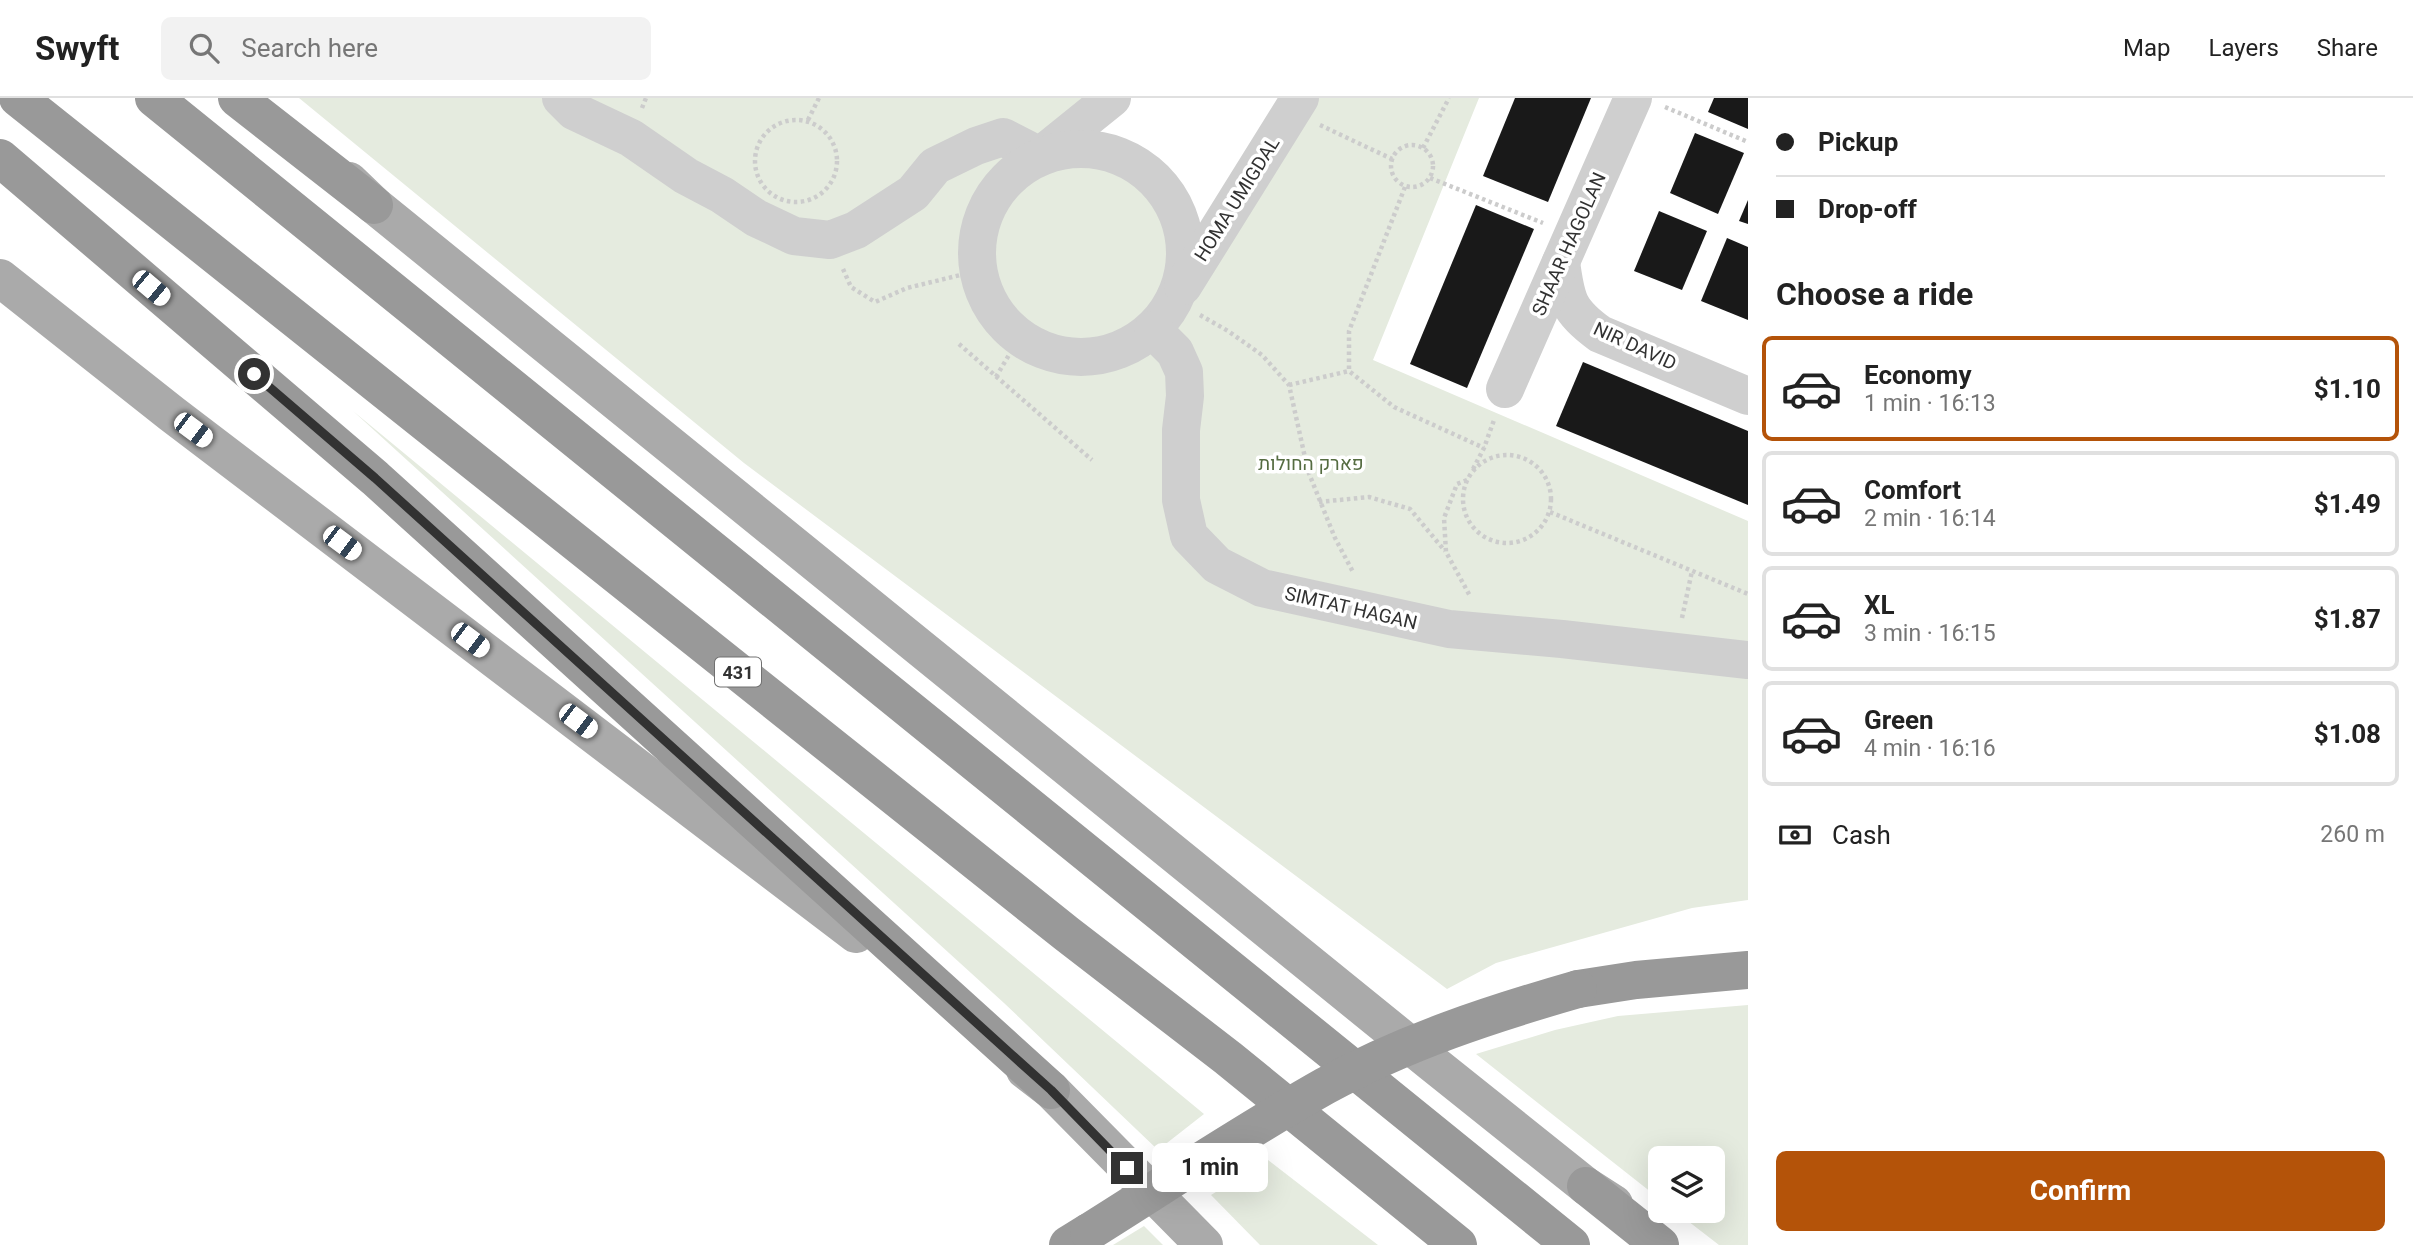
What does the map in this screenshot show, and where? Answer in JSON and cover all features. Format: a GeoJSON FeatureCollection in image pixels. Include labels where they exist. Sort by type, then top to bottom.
{"type":"FeatureCollection","features":[{"type":"Feature","properties":{"kind":"highway","name":"431"},"geometry":{"type":"LineString","coordinates":[[18,98],[1228,1058],[1458,1245]]}},
{"type":"Feature","properties":{"kind":"highway"},"geometry":{"type":"LineString","coordinates":[[154,98],[1571,1245]]}},
{"type":"Feature","properties":{"kind":"highway"},"geometry":{"type":"LineString","coordinates":[[237,98],[374,205]]}},
{"type":"Feature","properties":{"kind":"highway"},"geometry":{"type":"LineString","coordinates":[[0,158],[375,478],[1051,1090]]}},
{"type":"Feature","properties":{"kind":"highway"},"geometry":{"type":"LineString","coordinates":[[1078,1239],[1326,1086],[1452,1028],[1578,989],[1636,980],[1748,970]]}},
{"type":"Feature","properties":{"kind":"highway"},"geometry":{"type":"LineString","coordinates":[[1586,1186],[1660,1245]]}},
{"type":"Feature","properties":{"kind":"main road"},"geometry":{"type":"LineString","coordinates":[[261,98],[374,205],[1586,1186],[1677,1245]]}},
{"type":"Feature","properties":{"kind":"main road"},"geometry":{"type":"LineString","coordinates":[[0,278],[183,423],[850,929],[1051,1090],[1204,1245]]}},
{"type":"Feature","properties":{"kind":"street"},"geometry":{"type":"LineString","coordinates":[[561,98],[574,111],[631,138],[686,176],[722,195],[756,218],[794,236],[830,240],[856,230],[913,194],[935,166],[976,146],[1003,137],[1040,156]]}},
{"type":"Feature","properties":{"kind":"street","name":"HOMA UMIGDAL"},"geometry":{"type":"LineString","coordinates":[[1112,98],[1040,156],[1010,175],[988,203],[976,236],[977,271],[985,297],[992,309],[999,320],[1019,338],[1051,354],[1087,358],[1122,349],[1164,315],[1300,98]]}},
{"type":"Feature","properties":{"kind":"street","name":"SHAAR HAGOLAN"},"geometry":{"type":"LineString","coordinates":[[1505,389],[1567,248],[1644,100]]}},
{"type":"Feature","properties":{"kind":"street","name":"HOMA UMIGDAL"},"geometry":{"type":"LineString","coordinates":[[1040,156],[1075,148],[1112,152],[1144,169],[1169,195],[1184,229],[1186,265],[1164,315]]}},
{"type":"Feature","properties":{"kind":"street","name":"NIR DAVID"},"geometry":{"type":"LineString","coordinates":[[1567,248],[1569,303],[1580,320],[1600,334],[1748,396]]}},
{"type":"Feature","properties":{"kind":"street","name":"SIMTAT HAGAN"},"geometry":{"type":"LineString","coordinates":[[1164,315],[1184,372],[1181,500],[1189,536],[1217,565],[1262,588],[1449,629],[1748,660]]}},
{"type":"Feature","properties":{"kind":"path"},"geometry":{"type":"LineString","coordinates":[[808,121],[818,98]]}},
{"type":"Feature","properties":{"kind":"path"},"geometry":{"type":"LineString","coordinates":[[1423,148],[1449,98]]}},
{"type":"Feature","properties":{"kind":"path"},"geometry":{"type":"LineString","coordinates":[[1644,100],[1748,142]]}},
{"type":"Feature","properties":{"kind":"path"},"geometry":{"type":"LineString","coordinates":[[793,119],[808,121],[830,135],[838,160],[836,174],[830,186],[809,200],[781,200],[769,192],[760,181],[755,168],[755,154],[760,140],[780,122],[793,119]]}},
{"type":"Feature","properties":{"kind":"path"},"geometry":{"type":"LineString","coordinates":[[1353,141],[1392,159]]}},
{"type":"Feature","properties":{"kind":"path"},"geometry":{"type":"LineString","coordinates":[[1411,144],[1423,148],[1432,158],[1434,165],[1430,178],[1419,187],[1405,187],[1394,179],[1391,172],[1392,159],[1399,149],[1405,146],[1411,144]]}},
{"type":"Feature","properties":{"kind":"path"},"geometry":{"type":"LineString","coordinates":[[1430,178],[1567,248]]}},
{"type":"Feature","properties":{"kind":"path"},"geometry":{"type":"LineString","coordinates":[[1349,371],[1349,331],[1405,187]]}},
{"type":"Feature","properties":{"kind":"path"},"geometry":{"type":"LineString","coordinates":[[830,240],[851,287],[875,302],[907,288],[977,271]]}},
{"type":"Feature","properties":{"kind":"path"},"geometry":{"type":"LineString","coordinates":[[1164,315],[1228,331],[1262,355],[1289,385],[1307,471],[1353,572],[1353,608]]}},
{"type":"Feature","properties":{"kind":"path"},"geometry":{"type":"LineString","coordinates":[[996,377],[1019,338]]}},
{"type":"Feature","properties":{"kind":"path"},"geometry":{"type":"LineString","coordinates":[[959,344],[1093,460]]}},
{"type":"Feature","properties":{"kind":"path"},"geometry":{"type":"LineString","coordinates":[[1289,385],[1349,371]]}},
{"type":"Feature","properties":{"kind":"path"},"geometry":{"type":"LineString","coordinates":[[1349,371],[1394,407],[1485,448]]}},
{"type":"Feature","properties":{"kind":"path"},"geometry":{"type":"LineString","coordinates":[[1446,552],[1444,518],[1457,484],[1468,479],[1489,459],[1503,456],[1524,459],[1542,471],[1552,497],[1550,512],[1544,525],[1533,535],[1520,542],[1505,544],[1491,541],[1479,533],[1469,521],[1464,507],[1464,493],[1468,479],[1485,448],[1505,389]]}},
{"type":"Feature","properties":{"kind":"path"},"geometry":{"type":"LineString","coordinates":[[1319,502],[1369,497],[1409,509],[1446,552],[1474,602],[1480,632]]}},
{"type":"Feature","properties":{"kind":"path"},"geometry":{"type":"LineString","coordinates":[[1550,512],[1748,594]]}},
{"type":"Feature","properties":{"kind":"path"},"geometry":{"type":"LineString","coordinates":[[1674,652],[1692,571]]}},
{"type":"Feature","properties":{"kind":"green space"},"geometry":{"type":"Polygon","coordinates":[[[299,98],[1088,98],[1052,130],[1014,155],[997,170],[983,188],[976,203],[969,235],[969,269],[977,301],[991,325],[1008,342],[1030,354],[1053,362],[1078,366],[1114,363],[1153,339],[1175,364],[1172,427],[1219,583],[1748,673],[1748,900],[1692,908],[1496,963],[1447,989],[744,463],[299,98]]]}},
{"type":"Feature","properties":{"kind":"green space","name":"פארק החולות"},"geometry":{"type":"Polygon","coordinates":[[[1318,98],[1479,98],[1373,360],[1748,521],[1748,653],[1338,598],[1203,547],[1167,328],[1318,98]]]}},
{"type":"Feature","properties":{"kind":"green space"},"geometry":{"type":"Polygon","coordinates":[[[1081,153],[1119,160],[1152,182],[1174,215],[1181,253],[1174,291],[1152,324],[1119,346],[1081,353],[1043,346],[1010,324],[988,291],[981,253],[988,215],[1010,182],[1043,160],[1081,153]]]}},
{"type":"Feature","properties":{"kind":"green space"},"geometry":{"type":"Polygon","coordinates":[[[353,411],[1204,1114],[1158,1150],[1004,1003],[353,411]]]}},
{"type":"Feature","properties":{"kind":"green space"},"geometry":{"type":"Polygon","coordinates":[[[1748,1005],[1748,1245],[1719,1245],[1691,1223],[1725,1223],[1725,1146],[1648,1146],[1648,1190],[1476,1054],[1555,1030],[1618,1016],[1748,1005]]]}},
{"type":"Feature","properties":{"kind":"green space"},"geometry":{"type":"Polygon","coordinates":[[[1268,1160],[1378,1245],[1260,1245],[1211,1195],[1268,1160]]]}},
{"type":"Feature","properties":{"kind":"green space"},"geometry":{"type":"Polygon","coordinates":[[[1144,1226],[1163,1245],[1113,1245],[1144,1226]]]}},
{"type":"Feature","properties":{"kind":"building"},"geometry":{"type":"Polygon","coordinates":[[[1515,98],[1591,98],[1548,202],[1483,176],[1515,98]]]}},
{"type":"Feature","properties":{"kind":"building"},"geometry":{"type":"Polygon","coordinates":[[[1714,98],[1748,98],[1748,129],[1708,112],[1714,98]]]}},
{"type":"Feature","properties":{"kind":"building"},"geometry":{"type":"Polygon","coordinates":[[[1695,133],[1744,153],[1718,214],[1670,193],[1695,133]]]}},
{"type":"Feature","properties":{"kind":"building"},"geometry":{"type":"Polygon","coordinates":[[[1748,200],[1748,224],[1739,221],[1748,200]]]}},
{"type":"Feature","properties":{"kind":"building"},"geometry":{"type":"Polygon","coordinates":[[[1476,205],[1534,229],[1467,388],[1410,364],[1476,205]]]}},
{"type":"Feature","properties":{"kind":"building"},"geometry":{"type":"Polygon","coordinates":[[[1659,211],[1707,231],[1682,290],[1634,271],[1659,211]]]}},
{"type":"Feature","properties":{"kind":"building"},"geometry":{"type":"Polygon","coordinates":[[[1727,238],[1748,247],[1748,320],[1701,301],[1727,238]]]}},
{"type":"Feature","properties":{"kind":"building"},"geometry":{"type":"Polygon","coordinates":[[[1583,362],[1748,431],[1748,505],[1556,426],[1583,362]]]}},
{"type":"Feature","properties":{"kind":"route"},"geometry":{"type":"LineString","coordinates":[[254,374],[375,478],[1051,1090],[1127,1168]]}}]}
